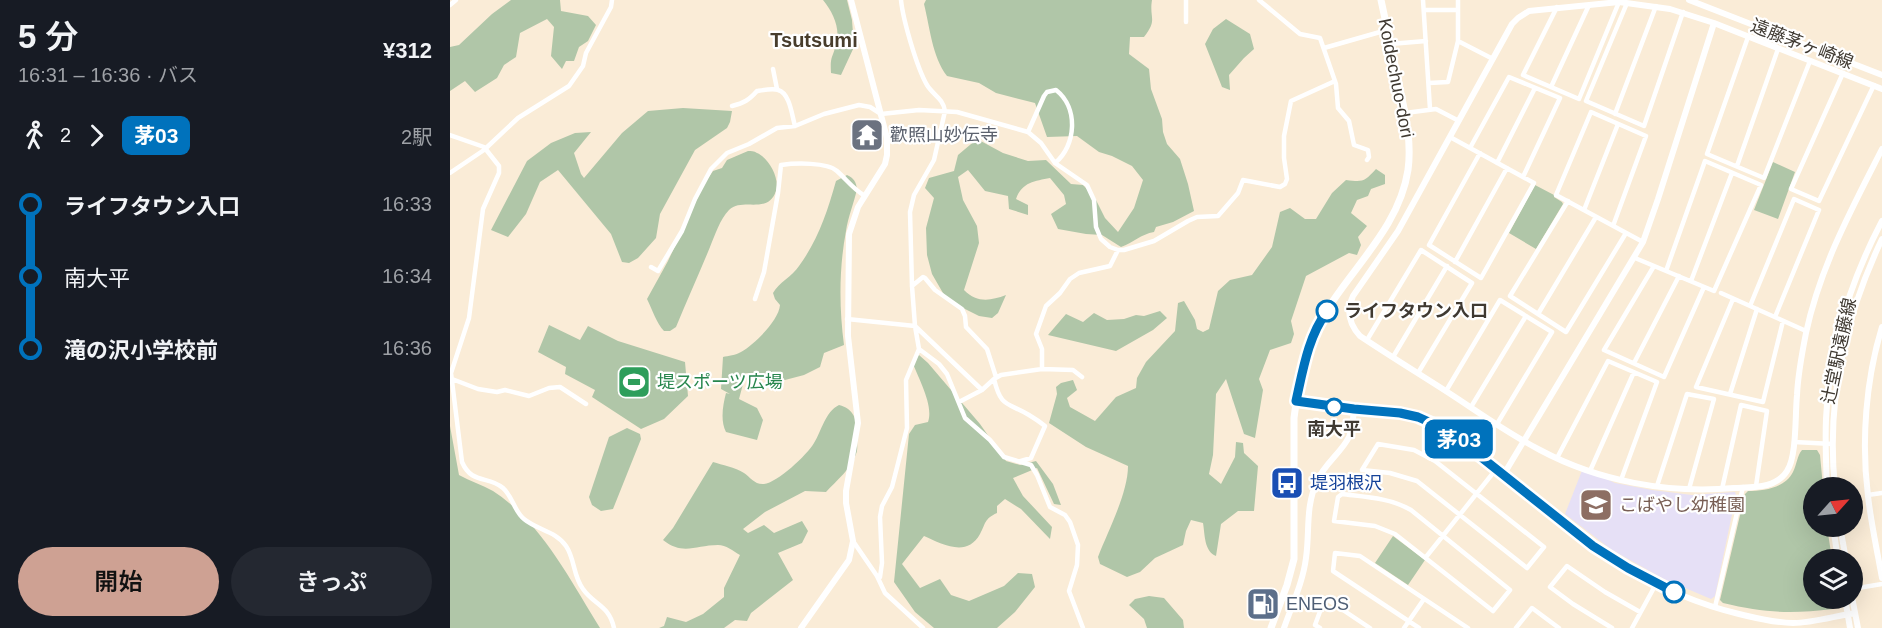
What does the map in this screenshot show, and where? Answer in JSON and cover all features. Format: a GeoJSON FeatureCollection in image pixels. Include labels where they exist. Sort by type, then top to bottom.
{"type":"FeatureCollection","features":[{"type":"Feature","properties":{"kind":"main road","name":"Koidechuo-dori"},"geometry":{"type":"LineString","coordinates":[[1271,628],[1294,558],[1294,418],[1304,365],[1314,333],[1323,316],[1394,213],[1404,188],[1408,169],[1409,146],[1405,112],[1381,0]]}},
{"type":"Feature","properties":{"kind":"street"},"geometry":{"type":"LineString","coordinates":[[450,5],[456,0]]}},
{"type":"Feature","properties":{"kind":"street"},"geometry":{"type":"LineString","coordinates":[[450,173],[486,148],[518,118],[570,86],[583,66],[586,53],[611,7],[612,0]]}},
{"type":"Feature","properties":{"kind":"street"},"geometry":{"type":"LineString","coordinates":[[801,628],[849,560],[853,541],[846,491],[858,423],[848,336],[849,234],[852,219],[880,174],[887,155],[887,138],[851,0]]}},
{"type":"Feature","properties":{"kind":"street"},"geometry":{"type":"LineString","coordinates":[[877,576],[880,576],[882,562],[880,517],[882,507],[892,487],[906,428],[906,380],[919,349],[912,286],[910,212],[912,203],[934,160],[945,111],[944,104],[928,87],[923,77],[904,20],[901,0]]}},
{"type":"Feature","properties":{"kind":"street"},"geometry":{"type":"LineString","coordinates":[[1186,0],[1186,22]]}},
{"type":"Feature","properties":{"kind":"street"},"geometry":{"type":"LineString","coordinates":[[1259,0],[1300,34],[1320,38],[1338,92],[1338,108],[1349,121],[1354,145],[1368,150],[1367,160]]}},
{"type":"Feature","properties":{"kind":"street"},"geometry":{"type":"LineString","coordinates":[[1424,0],[1431,109]]}},
{"type":"Feature","properties":{"kind":"street"},"geometry":{"type":"LineString","coordinates":[[1429,83],[1448,82],[1458,42],[1458,0]]}},
{"type":"Feature","properties":{"kind":"street"},"geometry":{"type":"LineString","coordinates":[[1549,0],[1549,8]]}},
{"type":"Feature","properties":{"kind":"street","name":"遠藤茅ヶ崎線"},"geometry":{"type":"LineString","coordinates":[[1689,0],[1882,75]]}},
{"type":"Feature","properties":{"kind":"street"},"geometry":{"type":"LineString","coordinates":[[1557,7],[1523,75],[1578,99],[1619,2]]}},
{"type":"Feature","properties":{"kind":"street"},"geometry":{"type":"LineString","coordinates":[[1882,89],[1713,23],[1683,12],[1656,6],[1619,2],[1529,11],[1512,24],[1398,231],[1353,296],[1349,304],[1351,322],[1355,330],[1367,340],[1524,441],[1557,458],[1590,471],[1621,480],[1689,489],[1743,488],[1774,483],[1786,474],[1792,459],[1797,393],[1806,331],[1815,298],[1835,244],[1882,149]]}},
{"type":"Feature","properties":{"kind":"street"},"geometry":{"type":"LineString","coordinates":[[1627,3],[1586,101],[1644,126],[1683,12]]}},
{"type":"Feature","properties":{"kind":"street"},"geometry":{"type":"LineString","coordinates":[[1551,87],[1589,4]]}},
{"type":"Feature","properties":{"kind":"street"},"geometry":{"type":"LineString","coordinates":[[1615,114],[1656,6]]}},
{"type":"Feature","properties":{"kind":"street"},"geometry":{"type":"LineString","coordinates":[[1424,10],[1458,10]]}},
{"type":"Feature","properties":{"kind":"street"},"geometry":{"type":"LineString","coordinates":[[1504,474],[1643,242],[1713,23]]}},
{"type":"Feature","properties":{"kind":"street"},"geometry":{"type":"LineString","coordinates":[[1324,48],[1387,30]]}},
{"type":"Feature","properties":{"kind":"street"},"geometry":{"type":"LineString","coordinates":[[1748,37],[1707,153],[1764,178],[1810,61]]}},
{"type":"Feature","properties":{"kind":"street"},"geometry":{"type":"LineString","coordinates":[[1390,44],[1426,42]]}},
{"type":"Feature","properties":{"kind":"street"},"geometry":{"type":"LineString","coordinates":[[1458,42],[1493,59]]}},
{"type":"Feature","properties":{"kind":"street"},"geometry":{"type":"LineString","coordinates":[[1737,166],[1778,49]]}},
{"type":"Feature","properties":{"kind":"street"},"geometry":{"type":"LineString","coordinates":[[773,69],[777,89],[787,98],[795,126]]}},
{"type":"Feature","properties":{"kind":"street"},"geometry":{"type":"LineString","coordinates":[[1842,73],[1791,189],[1819,201],[1874,85]]}},
{"type":"Feature","properties":{"kind":"street"},"geometry":{"type":"LineString","coordinates":[[1470,148],[1509,77],[1560,98],[1523,177]]}},
{"type":"Feature","properties":{"kind":"street"},"geometry":{"type":"LineString","coordinates":[[651,267],[658,271],[682,231],[695,199],[715,163],[733,150],[777,128],[795,126],[824,114],[859,105],[870,107],[881,114],[919,110],[964,114],[1028,132],[1041,143],[1055,163],[1087,185],[1094,200],[1096,227],[1101,239],[1110,247],[1124,250],[1154,241],[1197,217],[1218,216],[1238,193],[1244,180],[1280,187],[1285,184],[1287,179],[1284,136],[1291,101],[1335,81]]}},
{"type":"Feature","properties":{"kind":"street"},"geometry":{"type":"LineString","coordinates":[[1497,163],[1535,88]]}},
{"type":"Feature","properties":{"kind":"street"},"geometry":{"type":"LineString","coordinates":[[732,106],[750,100],[757,91],[777,89]]}},
{"type":"Feature","properties":{"kind":"street"},"geometry":{"type":"LineString","coordinates":[[1028,132],[1044,96],[1052,90],[1060,92],[1070,114],[1072,137],[1055,163]]}},
{"type":"Feature","properties":{"kind":"street"},"geometry":{"type":"LineString","coordinates":[[1405,112],[1436,109],[1460,121]]}},
{"type":"Feature","properties":{"kind":"street"},"geometry":{"type":"LineString","coordinates":[[1613,226],[1646,136],[1591,112],[1556,195],[1568,201],[1596,217],[1643,242]]}},
{"type":"Feature","properties":{"kind":"street"},"geometry":{"type":"LineString","coordinates":[[1584,210],[1618,124]]}},
{"type":"Feature","properties":{"kind":"street"},"geometry":{"type":"LineString","coordinates":[[450,135],[486,148],[499,166],[499,173],[483,209],[469,318],[451,374],[462,462],[474,478],[500,486],[506,491],[519,515],[525,520],[560,538],[571,554],[580,586],[607,612],[614,628]]}},
{"type":"Feature","properties":{"kind":"street"},"geometry":{"type":"LineString","coordinates":[[1450,137],[1480,153],[1497,163],[1508,168],[1534,183],[1481,278],[1429,245],[1480,153]]}},
{"type":"Feature","properties":{"kind":"street"},"geometry":{"type":"LineString","coordinates":[[1635,258],[1666,271],[1679,276],[1714,291],[1761,185],[1705,161],[1666,271]]}},
{"type":"Feature","properties":{"kind":"street"},"geometry":{"type":"LineString","coordinates":[[755,299],[764,272],[781,165],[827,165],[865,196]]}},
{"type":"Feature","properties":{"kind":"street"},"geometry":{"type":"LineString","coordinates":[[1455,262],[1508,168]]}},
{"type":"Feature","properties":{"kind":"street"},"geometry":{"type":"LineString","coordinates":[[1690,281],[1732,173]]}},
{"type":"Feature","properties":{"kind":"street"},"geometry":{"type":"LineString","coordinates":[[1750,306],[1794,198],[1819,210],[1775,317]]}},
{"type":"Feature","properties":{"kind":"street"},"geometry":{"type":"LineString","coordinates":[[1568,201],[1510,297],[1566,332],[1626,233]]}},
{"type":"Feature","properties":{"kind":"street"},"geometry":{"type":"LineString","coordinates":[[1538,314],[1596,217]]}},
{"type":"Feature","properties":{"kind":"street","name":"辻堂駅遠藤線"},"geometry":{"type":"LineString","coordinates":[[1826,477],[1825,444],[1829,392],[1837,344],[1846,305],[1857,274],[1880,232],[1882,221]]}},
{"type":"Feature","properties":{"kind":"street","name":"辻堂駅遠藤線"},"geometry":{"type":"LineString","coordinates":[[1834,477],[1834,412],[1846,335],[1856,301],[1882,239]]}},
{"type":"Feature","properties":{"kind":"street"},"geometry":{"type":"LineString","coordinates":[[1042,369],[1042,349],[1036,334],[1046,306],[1074,275],[1110,266],[1118,250]]}},
{"type":"Feature","properties":{"kind":"street"},"geometry":{"type":"LineString","coordinates":[[1367,340],[1421,250],[1447,266],[1472,283],[1418,373]]}},
{"type":"Feature","properties":{"kind":"street"},"geometry":{"type":"LineString","coordinates":[[1393,357],[1447,266]]}},
{"type":"Feature","properties":{"kind":"street"},"geometry":{"type":"LineString","coordinates":[[1654,266],[1604,350],[1665,377],[1704,287]]}},
{"type":"Feature","properties":{"kind":"street"},"geometry":{"type":"LineString","coordinates":[[1634,363],[1679,276]]}},
{"type":"Feature","properties":{"kind":"street"},"geometry":{"type":"LineString","coordinates":[[912,286],[922,277],[925,278],[935,290],[962,309],[966,316],[966,327],[987,349],[997,390],[1002,399],[1007,405],[1028,414],[1045,426],[1030,458],[1021,462]]}},
{"type":"Feature","properties":{"kind":"street"},"geometry":{"type":"LineString","coordinates":[[1721,293],[1806,331]]}},
{"type":"Feature","properties":{"kind":"street"},"geometry":{"type":"LineString","coordinates":[[1733,298],[1696,387],[1763,402],[1783,321]]}},
{"type":"Feature","properties":{"kind":"street"},"geometry":{"type":"LineString","coordinates":[[1446,391],[1500,300],[1552,332],[1497,424]]}},
{"type":"Feature","properties":{"kind":"street"},"geometry":{"type":"LineString","coordinates":[[1730,394],[1757,309]]}},
{"type":"Feature","properties":{"kind":"street"},"geometry":{"type":"LineString","coordinates":[[1471,407],[1526,316]]}},
{"type":"Feature","properties":{"kind":"street"},"geometry":{"type":"LineString","coordinates":[[848,319],[915,326],[982,390]]}},
{"type":"Feature","properties":{"kind":"street"},"geometry":{"type":"LineString","coordinates":[[1882,327],[1872,368],[1866,433],[1868,495],[1882,578]]}},
{"type":"Feature","properties":{"kind":"street"},"geometry":{"type":"LineString","coordinates":[[919,349],[939,364],[947,374],[965,418],[990,440],[1004,457],[1030,465],[1037,475],[1050,507],[1065,514],[1070,522],[1079,551],[1069,591],[1083,628]]}},
{"type":"Feature","properties":{"kind":"street"},"geometry":{"type":"LineString","coordinates":[[1557,458],[1608,362],[1657,382],[1621,480]]}},
{"type":"Feature","properties":{"kind":"street"},"geometry":{"type":"LineString","coordinates":[[959,402],[982,390],[995,378],[1016,372],[1042,369],[1073,370],[1082,377]]}},
{"type":"Feature","properties":{"kind":"street"},"geometry":{"type":"LineString","coordinates":[[1590,471],[1634,372]]}},
{"type":"Feature","properties":{"kind":"street"},"geometry":{"type":"LineString","coordinates":[[451,374],[478,389],[497,392],[505,390],[529,396],[549,388],[560,387],[586,404]]}},
{"type":"Feature","properties":{"kind":"street"},"geometry":{"type":"LineString","coordinates":[[1657,486],[1687,394],[1714,399],[1689,489]]}},
{"type":"Feature","properties":{"kind":"street"},"geometry":{"type":"LineString","coordinates":[[1296,401],[1400,413],[1447,430],[1593,546],[1656,584],[1715,607],[1750,617],[1793,625],[1852,614]]}},
{"type":"Feature","properties":{"kind":"street"},"geometry":{"type":"LineString","coordinates":[[1722,489],[1741,405],[1767,411],[1756,486]]}},
{"type":"Feature","properties":{"kind":"street"},"geometry":{"type":"LineString","coordinates":[[1284,628],[1304,570],[1307,554],[1307,515],[1312,491],[1322,470],[1349,438],[1354,409]]}},
{"type":"Feature","properties":{"kind":"street"},"geometry":{"type":"LineString","coordinates":[[1794,442],[1833,444]]}},
{"type":"Feature","properties":{"kind":"street"},"geometry":{"type":"LineString","coordinates":[[1378,444],[1402,447],[1425,455],[1445,468],[1544,548],[1527,568],[1460,515],[1416,481],[1389,472],[1362,470],[1378,444]]}},
{"type":"Feature","properties":{"kind":"street"},"geometry":{"type":"LineString","coordinates":[[1426,557],[1497,468]]}},
{"type":"Feature","properties":{"kind":"street"},"geometry":{"type":"LineString","coordinates":[[1715,607],[1743,488]]}},
{"type":"Feature","properties":{"kind":"street"},"geometry":{"type":"LineString","coordinates":[[1868,495],[1882,493]]}},
{"type":"Feature","properties":{"kind":"street"},"geometry":{"type":"LineString","coordinates":[[1342,494],[1381,499],[1401,505],[1443,536],[1510,590],[1493,611],[1405,540],[1386,529],[1334,521],[1338,496],[1342,494]]}},
{"type":"Feature","properties":{"kind":"street"},"geometry":{"type":"LineString","coordinates":[[853,541],[877,576],[885,593],[923,628]]}},
{"type":"Feature","properties":{"kind":"street"},"geometry":{"type":"LineString","coordinates":[[1419,628],[1333,571],[1335,553],[1360,556],[1468,628]]}},
{"type":"Feature","properties":{"kind":"street"},"geometry":{"type":"LineString","coordinates":[[1612,628],[1550,587],[1567,566],[1640,612]]}},
{"type":"Feature","properties":{"kind":"street"},"geometry":{"type":"LineString","coordinates":[[1632,628],[1656,584]]}},
{"type":"Feature","properties":{"kind":"street"},"geometry":{"type":"LineString","coordinates":[[1863,587],[1882,584]]}},
{"type":"Feature","properties":{"kind":"street"},"geometry":{"type":"LineString","coordinates":[[1320,628],[1315,625],[1325,598],[1370,628]]}},
{"type":"Feature","properties":{"kind":"street"},"geometry":{"type":"LineString","coordinates":[[1404,628],[1424,599]]}},
{"type":"Feature","properties":{"kind":"street"},"geometry":{"type":"LineString","coordinates":[[1516,628],[1532,608],[1559,628]]}},
{"type":"Feature","properties":{"kind":"street"},"geometry":{"type":"LineString","coordinates":[[1850,609],[1858,628]]}},
{"type":"Feature","properties":{"kind":"street"},"geometry":{"type":"LineString","coordinates":[[1850,628],[1852,609]]}},
{"type":"Feature","properties":{"kind":"shaded area"},"geometry":{"type":"Polygon","coordinates":[[[1583,468],[1615,483],[1652,490],[1692,495],[1735,492],[1715,596],[1711,599],[1664,579],[1612,550],[1565,514],[1583,468]]]}},
{"type":"Feature","properties":{"kind":"green space"},"geometry":{"type":"Polygon","coordinates":[[[511,0],[560,0],[561,11],[588,16],[596,25],[588,41],[579,47],[574,61],[566,61],[562,69],[551,56],[554,27],[547,19],[520,33],[516,57],[504,65],[497,78],[475,92],[465,81],[450,91],[450,47],[459,45],[492,14],[511,0]]]}},
{"type":"Feature","properties":{"kind":"green space"},"geometry":{"type":"Polygon","coordinates":[[[823,0],[847,0],[852,20],[854,47],[841,75],[831,73],[837,27],[833,15],[823,0]]]}},
{"type":"Feature","properties":{"kind":"green space"},"geometry":{"type":"Polygon","coordinates":[[[926,0],[1152,0],[1151,26],[1144,37],[1130,37],[1129,54],[1149,69],[1151,89],[1162,119],[1163,132],[1167,144],[1180,159],[1194,211],[1173,222],[1156,227],[1154,232],[1121,247],[1102,235],[1058,229],[1051,214],[1066,204],[1064,195],[1050,178],[1030,183],[1019,193],[1016,199],[1028,205],[1028,215],[1009,209],[1008,196],[985,191],[968,170],[958,177],[963,200],[977,226],[979,243],[964,290],[984,300],[1006,295],[998,313],[992,318],[979,316],[947,300],[932,274],[927,255],[926,228],[934,198],[925,188],[929,178],[954,171],[958,155],[977,139],[1003,153],[1028,161],[1046,160],[1071,184],[1083,185],[1094,196],[1105,218],[1118,232],[1134,208],[1143,180],[1132,166],[1099,152],[1077,136],[1047,137],[1035,103],[996,93],[979,83],[947,76],[932,42],[924,4],[926,0]]]}},
{"type":"Feature","properties":{"kind":"green space"},"geometry":{"type":"Polygon","coordinates":[[[1226,19],[1250,34],[1254,49],[1229,75],[1230,90],[1222,87],[1205,44],[1213,29],[1226,19]]]}},
{"type":"Feature","properties":{"kind":"green space"},"geometry":{"type":"Polygon","coordinates":[[[683,108],[732,111],[727,128],[695,150],[660,214],[656,238],[638,258],[629,263],[622,262],[611,234],[558,170],[540,182],[526,214],[508,237],[491,230],[527,161],[551,143],[575,133],[591,132],[574,153],[584,178],[622,133],[648,111],[683,108]]]}},
{"type":"Feature","properties":{"kind":"green space"},"geometry":{"type":"Polygon","coordinates":[[[748,151],[755,152],[766,159],[775,175],[776,191],[767,202],[735,206],[729,210],[718,227],[676,327],[670,331],[664,331],[647,299],[668,261],[704,184],[713,171],[722,168],[727,160],[748,151]]]}},
{"type":"Feature","properties":{"kind":"green space"},"geometry":{"type":"Polygon","coordinates":[[[1773,162],[1795,172],[1778,219],[1754,210],[1773,162]]]}},
{"type":"Feature","properties":{"kind":"green space"},"geometry":{"type":"Polygon","coordinates":[[[1376,169],[1385,175],[1385,184],[1371,189],[1368,196],[1357,200],[1351,213],[1367,226],[1358,237],[1361,245],[1357,255],[1349,253],[1306,276],[1291,321],[1294,334],[1291,343],[1270,350],[1259,379],[1263,390],[1255,438],[1244,434],[1226,379],[1216,394],[1213,455],[1209,474],[1221,484],[1235,457],[1236,442],[1243,443],[1244,453],[1258,466],[1254,511],[1238,511],[1221,524],[1216,556],[1207,547],[1203,523],[1191,520],[1183,545],[1155,558],[1140,572],[1127,577],[1100,564],[1098,557],[1125,488],[1128,466],[1086,447],[1049,423],[1057,394],[1056,387],[1073,380],[1077,390],[1067,398],[1070,407],[1095,421],[1116,397],[1136,388],[1137,378],[1146,362],[1175,331],[1178,303],[1184,301],[1195,320],[1197,329],[1203,332],[1209,329],[1218,291],[1230,280],[1252,275],[1272,247],[1280,212],[1290,208],[1305,219],[1316,219],[1332,193],[1346,180],[1363,180],[1376,169]]]}},
{"type":"Feature","properties":{"kind":"green space"},"geometry":{"type":"Polygon","coordinates":[[[847,175],[854,180],[857,189],[847,226],[842,259],[841,316],[844,345],[824,353],[820,367],[804,375],[785,380],[746,373],[739,399],[757,408],[763,420],[757,440],[726,432],[723,423],[723,407],[726,393],[730,394],[721,389],[723,357],[737,354],[747,348],[771,324],[780,305],[773,293],[796,270],[806,256],[821,226],[836,181],[847,175]]]}},
{"type":"Feature","properties":{"kind":"green space"},"geometry":{"type":"Polygon","coordinates":[[[1535,185],[1554,195],[1563,204],[1536,249],[1509,233],[1535,185]]]}},
{"type":"Feature","properties":{"kind":"green space"},"geometry":{"type":"Polygon","coordinates":[[[1160,311],[1167,318],[1153,330],[1116,351],[1048,335],[1066,314],[1083,322],[1094,313],[1107,320],[1124,319],[1136,315],[1144,316],[1160,311]]]}},
{"type":"Feature","properties":{"kind":"green space","name":"堤スポーツ広場"},"geometry":{"type":"Polygon","coordinates":[[[549,325],[580,340],[588,326],[618,341],[685,362],[688,396],[664,419],[641,429],[592,397],[595,390],[565,374],[566,367],[538,352],[549,325]]]}},
{"type":"Feature","properties":{"kind":"green space"},"geometry":{"type":"Polygon","coordinates":[[[919,355],[980,424],[1006,461],[1020,465],[1036,461],[1053,484],[1061,505],[1054,504],[1037,468],[1013,478],[1023,496],[1052,527],[1050,539],[1021,509],[1005,499],[997,506],[997,513],[987,519],[975,541],[968,546],[954,547],[924,536],[902,564],[920,588],[940,579],[951,595],[969,601],[1004,586],[1018,573],[1032,574],[1035,587],[1015,612],[997,628],[934,628],[915,612],[894,582],[909,434],[915,425],[928,422],[929,415],[925,392],[912,361],[919,355]]]}},
{"type":"Feature","properties":{"kind":"green space"},"geometry":{"type":"Polygon","coordinates":[[[839,405],[849,410],[855,418],[857,428],[857,452],[847,469],[826,492],[805,491],[765,512],[743,529],[748,533],[764,525],[774,533],[802,521],[808,531],[802,543],[778,553],[793,580],[751,613],[747,621],[735,620],[724,628],[659,628],[664,626],[667,617],[686,622],[703,614],[724,597],[724,588],[740,555],[721,545],[683,549],[663,540],[673,528],[713,462],[740,471],[758,483],[770,482],[784,474],[805,454],[814,443],[830,412],[839,405]]]}},
{"type":"Feature","properties":{"kind":"green space"},"geometry":{"type":"Polygon","coordinates":[[[450,426],[459,475],[493,491],[526,519],[554,553],[600,628],[450,628],[450,426]]]}},
{"type":"Feature","properties":{"kind":"green space"},"geometry":{"type":"Polygon","coordinates":[[[627,428],[640,434],[641,439],[613,509],[601,511],[592,505],[589,497],[609,437],[627,428]]]}},
{"type":"Feature","properties":{"kind":"green space"},"geometry":{"type":"Polygon","coordinates":[[[1802,450],[1817,450],[1820,455],[1822,477],[1803,477],[1803,537],[1829,537],[1830,549],[1803,549],[1803,609],[1833,609],[1778,612],[1723,603],[1720,600],[1745,494],[1748,491],[1774,487],[1785,482],[1793,472],[1802,450]]]}},
{"type":"Feature","properties":{"kind":"green space"},"geometry":{"type":"Polygon","coordinates":[[[1393,536],[1425,560],[1408,585],[1375,563],[1393,536]]]}},
{"type":"Feature","properties":{"kind":"green space"},"geometry":{"type":"Polygon","coordinates":[[[1149,596],[1164,598],[1183,620],[1184,628],[1147,628],[1144,619],[1129,605],[1135,599],[1149,596]]]}},
{"type":"Feature","properties":{"kind":"bus line","name":"茅03"},"geometry":{"type":"LineString","coordinates":[[1327,311],[1314,333],[1296,401],[1400,413],[1418,417],[1447,430],[1593,546],[1656,584],[1674,592]]}},
{"type":"Feature","properties":{"kind":"place","name":"歡照山妙伝寺"},"geometry":{"type":"Point","coordinates":[867,135]}},
{"type":"Feature","properties":{"kind":"place","name":"ライフタウン入口"},"geometry":{"type":"Point","coordinates":[1327,311]}},
{"type":"Feature","properties":{"kind":"place","name":"堤スポーツ広場"},"geometry":{"type":"Point","coordinates":[634,382]}},
{"type":"Feature","properties":{"kind":"place","name":"南大平"},"geometry":{"type":"Point","coordinates":[1334,407]}},
{"type":"Feature","properties":{"kind":"place","name":"堤羽根沢"},"geometry":{"type":"Point","coordinates":[1287,483]}},
{"type":"Feature","properties":{"kind":"place","name":"こばやし幼稚園"},"geometry":{"type":"Point","coordinates":[1596,505]}},
{"type":"Feature","properties":{"kind":"place","name":"ENEOS"},"geometry":{"type":"Point","coordinates":[1263,604]}},
{"type":"Feature","properties":{"kind":"district","name":"Tsutsumi"},"geometry":{"type":"Point","coordinates":[814,40]}}]}
